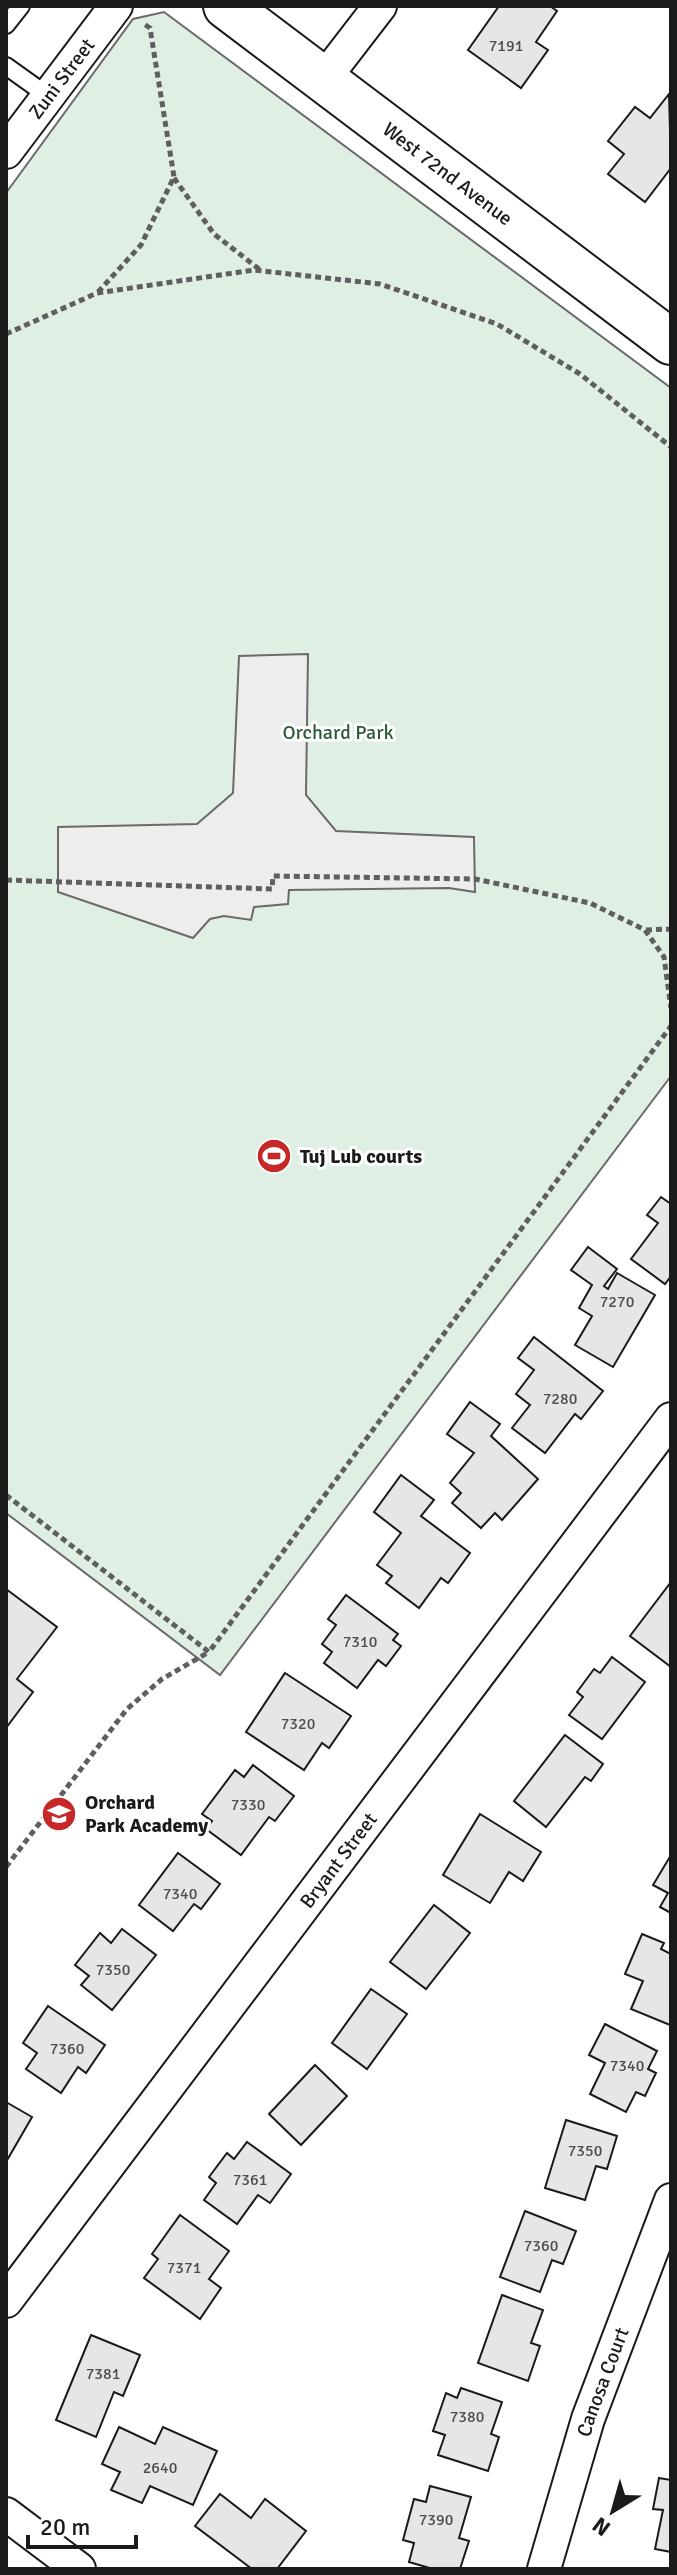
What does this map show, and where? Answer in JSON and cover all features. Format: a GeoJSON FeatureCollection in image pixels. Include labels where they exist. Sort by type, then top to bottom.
{"type":"FeatureCollection","features":[{"type":"Feature","properties":{"kind":"main road","name":"West 72nd Avenue"},"geometry":{"type":"LineString","coordinates":[[226,6],[323,80],[665,325]]}},
{"type":"Feature","properties":{"kind":"street"},"geometry":{"type":"LineString","coordinates":[[323,80],[380,6]]}},
{"type":"Feature","properties":{"kind":"street","name":"Zuni Street"},"geometry":{"type":"LineString","coordinates":[[6,152],[48,96],[128,13]]}},
{"type":"Feature","properties":{"kind":"street","name":"Bryant Street"},"geometry":{"type":"LineString","coordinates":[[6,2301],[671,1419]]}},
{"type":"Feature","properties":{"kind":"street","name":"Canosa Court"},"geometry":{"type":"LineString","coordinates":[[544,2569],[588,2419],[671,2200]]}},
{"type":"Feature","properties":{"kind":"street"},"geometry":{"type":"LineString","coordinates":[[6,2514],[79,2569]]}},
{"type":"Feature","properties":{"kind":"lane"},"geometry":{"type":"LineString","coordinates":[[6,25],[21,6]]}},
{"type":"Feature","properties":{"kind":"lane"},"geometry":{"type":"LineString","coordinates":[[6,66],[48,96]]}},
{"type":"Feature","properties":{"kind":"path"},"geometry":{"type":"LineString","coordinates":[[128,13],[150,28],[174,177],[214,234],[261,271]]}},
{"type":"Feature","properties":{"kind":"path"},"geometry":{"type":"LineString","coordinates":[[97,293],[141,245],[174,177]]}},
{"type":"Feature","properties":{"kind":"path"},"geometry":{"type":"LineString","coordinates":[[6,334],[97,293],[261,271],[380,284],[497,324],[580,374],[671,447]]}},
{"type":"Feature","properties":{"kind":"path"},"geometry":{"type":"LineString","coordinates":[[6,880],[272,889],[273,876],[475,879],[590,903],[645,930],[671,929]]}},
{"type":"Feature","properties":{"kind":"path"},"geometry":{"type":"LineString","coordinates":[[645,930],[664,957],[671,1008]]}},
{"type":"Feature","properties":{"kind":"path"},"geometry":{"type":"LineString","coordinates":[[6,1867],[127,1709],[162,1679],[209,1652],[671,1026]]}},
{"type":"Feature","properties":{"kind":"path"},"geometry":{"type":"LineString","coordinates":[[6,1495],[209,1652]]}},
{"type":"Feature","properties":{"kind":"green space","name":"Orchard Park"},"geometry":{"type":"Polygon","coordinates":[[[164,12],[671,388],[671,1076],[220,1675],[6,1513],[6,193],[133,19],[164,12]]]}},
{"type":"Feature","properties":{"kind":"shaded area"},"geometry":{"type":"Polygon","coordinates":[[[308,654],[306,795],[336,831],[474,837],[475,892],[449,888],[289,890],[288,904],[254,907],[251,920],[224,916],[210,919],[193,938],[58,892],[58,827],[197,824],[233,793],[239,656],[308,654]]]}},
{"type":"Feature","properties":{"kind":"building"},"geometry":{"type":"Polygon","coordinates":[[[499,6],[550,6],[557,11],[536,42],[548,50],[521,88],[468,50],[499,6]]]}},
{"type":"Feature","properties":{"kind":"building"},"geometry":{"type":"Polygon","coordinates":[[[669,94],[671,168],[645,202],[608,174],[624,154],[608,141],[635,107],[650,118],[669,94]]]}},
{"type":"Feature","properties":{"kind":"building"},"geometry":{"type":"Polygon","coordinates":[[[661,1197],[671,1204],[671,1276],[665,1284],[631,1259],[658,1223],[647,1215],[661,1197]]]}},
{"type":"Feature","properties":{"kind":"building"},"geometry":{"type":"Polygon","coordinates":[[[588,1247],[617,1269],[604,1286],[608,1289],[617,1273],[655,1295],[613,1367],[575,1345],[592,1316],[579,1308],[592,1285],[571,1270],[588,1247]]]}},
{"type":"Feature","properties":{"kind":"building"},"geometry":{"type":"Polygon","coordinates":[[[534,1337],[603,1391],[581,1419],[575,1414],[545,1453],[512,1428],[530,1405],[516,1394],[534,1370],[518,1358],[534,1337]]]}},
{"type":"Feature","properties":{"kind":"building"},"geometry":{"type":"Polygon","coordinates":[[[470,1402],[500,1424],[491,1436],[538,1479],[502,1520],[495,1513],[481,1528],[452,1503],[461,1493],[450,1483],[474,1453],[447,1434],[470,1402]]]}},
{"type":"Feature","properties":{"kind":"building"},"geometry":{"type":"Polygon","coordinates":[[[401,1475],[434,1500],[421,1516],[470,1553],[448,1583],[441,1578],[419,1608],[386,1583],[392,1576],[377,1565],[401,1533],[374,1512],[401,1475]]]}},
{"type":"Feature","properties":{"kind":"building"},"geometry":{"type":"Polygon","coordinates":[[[671,1582],[671,1667],[630,1636],[671,1582]]]}},
{"type":"Feature","properties":{"kind":"building"},"geometry":{"type":"Polygon","coordinates":[[[6,1589],[57,1627],[17,1679],[33,1692],[6,1728],[6,1589]]]}},
{"type":"Feature","properties":{"kind":"building"},"geometry":{"type":"Polygon","coordinates":[[[346,1595],[398,1634],[393,1640],[401,1646],[386,1666],[378,1660],[357,1688],[324,1663],[332,1652],[322,1644],[336,1625],[328,1619],[346,1595]]]}},
{"type":"Feature","properties":{"kind":"building"},"geometry":{"type":"Polygon","coordinates":[[[612,1657],[645,1682],[602,1739],[569,1715],[583,1697],[577,1692],[594,1669],[600,1673],[612,1657]]]}},
{"type":"Feature","properties":{"kind":"building"},"geometry":{"type":"Polygon","coordinates":[[[285,1673],[351,1716],[329,1748],[322,1743],[304,1770],[246,1732],[285,1673]]]}},
{"type":"Feature","properties":{"kind":"building"},"geometry":{"type":"Polygon","coordinates":[[[565,1735],[603,1764],[591,1781],[585,1777],[546,1827],[514,1801],[565,1735]]]}},
{"type":"Feature","properties":{"kind":"building"},"geometry":{"type":"Polygon","coordinates":[[[253,1765],[294,1796],[275,1821],[269,1817],[241,1855],[206,1829],[212,1821],[202,1814],[235,1770],[244,1777],[253,1765]]]}},
{"type":"Feature","properties":{"kind":"building"},"geometry":{"type":"Polygon","coordinates":[[[480,1814],[541,1852],[523,1881],[509,1872],[490,1903],[443,1875],[480,1814]]]}},
{"type":"Feature","properties":{"kind":"building"},"geometry":{"type":"Polygon","coordinates":[[[178,1853],[220,1884],[201,1909],[194,1904],[173,1931],[139,1905],[178,1853]]]}},
{"type":"Feature","properties":{"kind":"building"},"geometry":{"type":"Polygon","coordinates":[[[671,1855],[671,1913],[660,1907],[668,1893],[653,1885],[671,1855]]]}},
{"type":"Feature","properties":{"kind":"building"},"geometry":{"type":"Polygon","coordinates":[[[434,1905],[470,1933],[426,1989],[390,1962],[434,1905]]]}},
{"type":"Feature","properties":{"kind":"building"},"geometry":{"type":"Polygon","coordinates":[[[122,1929],[156,1955],[112,2010],[81,1985],[89,1976],[75,1965],[100,1933],[111,1943],[122,1929]]]}},
{"type":"Feature","properties":{"kind":"building"},"geometry":{"type":"Polygon","coordinates":[[[642,1934],[664,1943],[661,1949],[671,1954],[670,2025],[631,2009],[643,1981],[625,1974],[642,1934]]]}},
{"type":"Feature","properties":{"kind":"building"},"geometry":{"type":"Polygon","coordinates":[[[371,1989],[407,2014],[367,2069],[332,2043],[371,1989]]]}},
{"type":"Feature","properties":{"kind":"building"},"geometry":{"type":"Polygon","coordinates":[[[48,2006],[105,2045],[86,2073],[78,2067],[61,2093],[26,2069],[37,2053],[23,2043],[48,2006]]]}},
{"type":"Feature","properties":{"kind":"building"},"geometry":{"type":"Polygon","coordinates":[[[605,2024],[657,2051],[648,2069],[656,2073],[645,2096],[636,2092],[626,2112],[590,2094],[605,2063],[589,2055],[605,2024]]]}},
{"type":"Feature","properties":{"kind":"building"},"geometry":{"type":"Polygon","coordinates":[[[315,2065],[347,2096],[301,2145],[269,2114],[315,2065]]]}},
{"type":"Feature","properties":{"kind":"building"},"geometry":{"type":"Polygon","coordinates":[[[6,2102],[32,2117],[6,2162],[6,2102]]]}},
{"type":"Feature","properties":{"kind":"building"},"geometry":{"type":"Polygon","coordinates":[[[566,2120],[617,2136],[607,2169],[596,2166],[585,2200],[545,2188],[566,2120]]]}},
{"type":"Feature","properties":{"kind":"building"},"geometry":{"type":"Polygon","coordinates":[[[247,2142],[291,2174],[270,2203],[258,2195],[237,2224],[204,2200],[216,2183],[209,2177],[227,2153],[234,2159],[247,2142]]]}},
{"type":"Feature","properties":{"kind":"building"},"geometry":{"type":"Polygon","coordinates":[[[525,2211],[576,2231],[563,2264],[552,2260],[540,2292],[500,2277],[525,2211]]]}},
{"type":"Feature","properties":{"kind":"building"},"geometry":{"type":"Polygon","coordinates":[[[180,2215],[229,2251],[209,2279],[221,2288],[200,2319],[144,2278],[158,2259],[152,2254],[180,2215]]]}},
{"type":"Feature","properties":{"kind":"building"},"geometry":{"type":"Polygon","coordinates":[[[502,2295],[543,2310],[531,2343],[540,2346],[528,2381],[478,2363],[502,2295]]]}},
{"type":"Feature","properties":{"kind":"building"},"geometry":{"type":"Polygon","coordinates":[[[91,2335],[140,2355],[123,2396],[114,2392],[96,2437],[56,2420],[91,2335]]]}},
{"type":"Feature","properties":{"kind":"building"},"geometry":{"type":"Polygon","coordinates":[[[461,2388],[502,2402],[491,2434],[499,2437],[488,2471],[438,2455],[445,2435],[433,2431],[446,2393],[457,2398],[461,2388]]]}},
{"type":"Feature","properties":{"kind":"building"},"geometry":{"type":"Polygon","coordinates":[[[119,2427],[155,2444],[163,2427],[217,2451],[193,2505],[150,2486],[142,2503],[111,2490],[120,2472],[102,2464],[119,2427]]]}},
{"type":"Feature","properties":{"kind":"building"},"geometry":{"type":"Polygon","coordinates":[[[659,2478],[671,2480],[671,2552],[655,2549],[663,2510],[653,2509],[659,2478]]]}},
{"type":"Feature","properties":{"kind":"building"},"geometry":{"type":"Polygon","coordinates":[[[430,2486],[471,2497],[459,2538],[469,2541],[460,2569],[433,2569],[409,2562],[414,2543],[403,2540],[414,2499],[426,2502],[430,2486]]]}},
{"type":"Feature","properties":{"kind":"building"},"geometry":{"type":"Polygon","coordinates":[[[220,2494],[251,2518],[265,2499],[306,2531],[277,2569],[252,2569],[195,2526],[220,2494]]]}},
{"type":"Feature","properties":{"kind":"place","name":"Tuj Lub courts"},"geometry":{"type":"Point","coordinates":[274,1156]}},
{"type":"Feature","properties":{"kind":"place","name":"Orchard Park Academy"},"geometry":{"type":"Point","coordinates":[59,1814]}}]}
